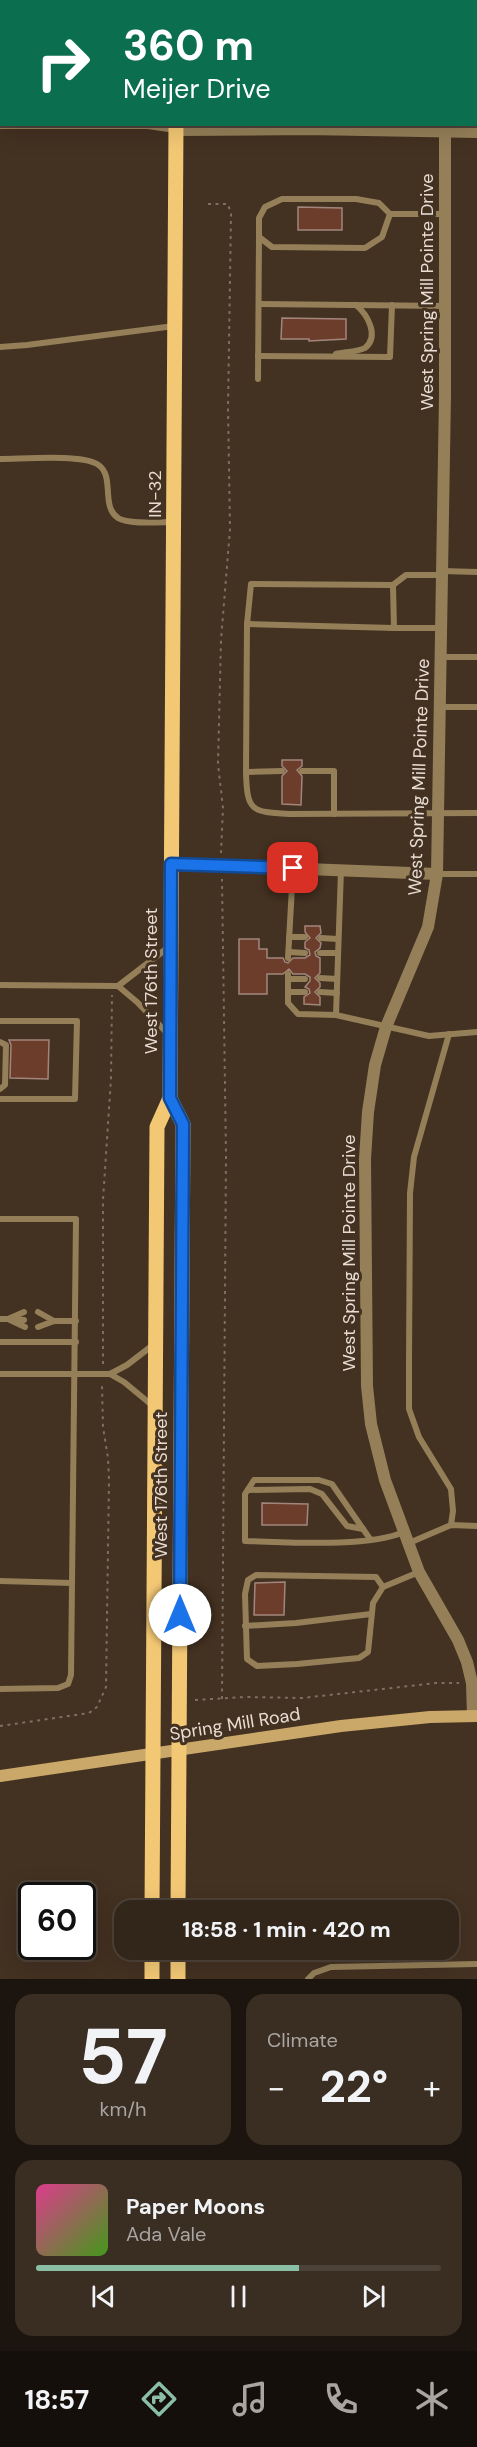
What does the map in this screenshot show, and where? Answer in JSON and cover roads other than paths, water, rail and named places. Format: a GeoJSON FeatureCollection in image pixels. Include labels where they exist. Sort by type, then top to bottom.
{"type":"FeatureCollection","features":[{"type":"Feature","properties":{"kind":"main road","name":"IN-32"},"geometry":{"type":"LineString","coordinates":[[171,864],[176,128]]}},
{"type":"Feature","properties":{"kind":"main road","name":"West 176th Street"},"geometry":{"type":"LineString","coordinates":[[152,1900],[157,1126],[170,1098],[171,864]]}},
{"type":"Feature","properties":{"kind":"main road","name":"West 176th Street"},"geometry":{"type":"LineString","coordinates":[[170,1098],[183,1124],[178,1900]]}},
{"type":"Feature","properties":{"kind":"main road"},"geometry":{"type":"LineString","coordinates":[[152,1960],[152,1979]]}},
{"type":"Feature","properties":{"kind":"main road"},"geometry":{"type":"LineString","coordinates":[[178,1960],[178,1979]]}},
{"type":"Feature","properties":{"kind":"street"},"geometry":{"type":"LineString","coordinates":[[176,128],[446,128],[477,132]]}},
{"type":"Feature","properties":{"kind":"street","name":"West Spring Mill Pointe Drive"},"geometry":{"type":"LineString","coordinates":[[446,128],[437,874],[428,927],[386,1027],[375,1065],[368,1112],[365,1159],[367,1386],[371,1424],[385,1480],[419,1572],[458,1640],[467,1662],[475,1716]]}},
{"type":"Feature","properties":{"kind":"street"},"geometry":{"type":"LineString","coordinates":[[171,864],[437,874]]}},
{"type":"Feature","properties":{"kind":"street","name":"Spring Mill Road"},"geometry":{"type":"LineString","coordinates":[[0,1776],[381,1721],[475,1716]]}},
{"type":"Feature","properties":{"kind":"lane"},"geometry":{"type":"LineString","coordinates":[[0,126],[176,128]]}},
{"type":"Feature","properties":{"kind":"lane"},"geometry":{"type":"LineString","coordinates":[[258,379],[259,218],[265,207],[282,199],[356,199],[379,203],[390,214],[445,214]]}},
{"type":"Feature","properties":{"kind":"lane"},"geometry":{"type":"LineString","coordinates":[[259,237],[272,247],[365,248],[382,237],[390,214]]}},
{"type":"Feature","properties":{"kind":"lane"},"geometry":{"type":"LineString","coordinates":[[259,304],[445,306]]}},
{"type":"Feature","properties":{"kind":"lane"},"geometry":{"type":"LineString","coordinates":[[318,357],[363,349],[370,341],[371,326],[366,314],[356,305]]}},
{"type":"Feature","properties":{"kind":"lane"},"geometry":{"type":"LineString","coordinates":[[258,356],[390,357],[392,305]]}},
{"type":"Feature","properties":{"kind":"lane"},"geometry":{"type":"LineString","coordinates":[[0,347],[175,326]]}},
{"type":"Feature","properties":{"kind":"lane"},"geometry":{"type":"LineString","coordinates":[[0,459],[86,459],[99,465],[106,473],[111,507],[117,518],[128,521],[174,522]]}},
{"type":"Feature","properties":{"kind":"lane"},"geometry":{"type":"LineString","coordinates":[[477,572],[406,575],[393,585],[250,584],[247,624],[246,772],[246,795],[254,809],[270,813],[477,813]]}},
{"type":"Feature","properties":{"kind":"lane"},"geometry":{"type":"LineString","coordinates":[[393,585],[393,628]]}},
{"type":"Feature","properties":{"kind":"lane"},"geometry":{"type":"LineString","coordinates":[[247,624],[441,628]]}},
{"type":"Feature","properties":{"kind":"lane"},"geometry":{"type":"LineString","coordinates":[[441,657],[477,657]]}},
{"type":"Feature","properties":{"kind":"lane"},"geometry":{"type":"LineString","coordinates":[[440,707],[477,707]]}},
{"type":"Feature","properties":{"kind":"lane"},"geometry":{"type":"LineString","coordinates":[[246,772],[282,771]]}},
{"type":"Feature","properties":{"kind":"lane"},"geometry":{"type":"LineString","coordinates":[[302,771],[334,771],[334,814]]}},
{"type":"Feature","properties":{"kind":"lane"},"geometry":{"type":"LineString","coordinates":[[293,868],[288,955],[305,952]]}},
{"type":"Feature","properties":{"kind":"lane"},"geometry":{"type":"LineString","coordinates":[[336,1015],[341,870]]}},
{"type":"Feature","properties":{"kind":"lane"},"geometry":{"type":"LineString","coordinates":[[437,874],[477,874]]}},
{"type":"Feature","properties":{"kind":"lane"},"geometry":{"type":"LineString","coordinates":[[289,937],[305,937]]}},
{"type":"Feature","properties":{"kind":"lane"},"geometry":{"type":"LineString","coordinates":[[321,938],[338,939]]}},
{"type":"Feature","properties":{"kind":"lane"},"geometry":{"type":"LineString","coordinates":[[115,986],[171,945]]}},
{"type":"Feature","properties":{"kind":"lane"},"geometry":{"type":"LineString","coordinates":[[321,953],[338,953]]}},
{"type":"Feature","properties":{"kind":"lane"},"geometry":{"type":"LineString","coordinates":[[305,979],[288,976],[288,1004],[298,1014],[336,1015],[429,1036],[477,1032]]}},
{"type":"Feature","properties":{"kind":"lane"},"geometry":{"type":"LineString","coordinates":[[320,978],[337,979]]}},
{"type":"Feature","properties":{"kind":"lane"},"geometry":{"type":"LineString","coordinates":[[0,986],[115,986],[137,1002],[170,1036]]}},
{"type":"Feature","properties":{"kind":"lane"},"geometry":{"type":"LineString","coordinates":[[288,992],[305,992]]}},
{"type":"Feature","properties":{"kind":"lane"},"geometry":{"type":"LineString","coordinates":[[321,992],[337,993]]}},
{"type":"Feature","properties":{"kind":"lane"},"geometry":{"type":"LineString","coordinates":[[0,1021],[77,1021],[75,1099],[0,1099]]}},
{"type":"Feature","properties":{"kind":"lane"},"geometry":{"type":"LineString","coordinates":[[449,1034],[414,1156],[410,1193],[409,1409],[419,1437],[451,1489],[453,1512],[451,1526]]}},
{"type":"Feature","properties":{"kind":"lane"},"geometry":{"type":"LineString","coordinates":[[0,1042],[6,1045],[5,1085],[0,1089]]}},
{"type":"Feature","properties":{"kind":"lane"},"geometry":{"type":"LineString","coordinates":[[0,1219],[76,1219],[71,1675],[68,1684],[58,1688],[0,1689]]}},
{"type":"Feature","properties":{"kind":"lane"},"geometry":{"type":"LineString","coordinates":[[8,1319],[24,1312]]}},
{"type":"Feature","properties":{"kind":"lane"},"geometry":{"type":"LineString","coordinates":[[38,1312],[54,1321]]}},
{"type":"Feature","properties":{"kind":"lane"},"geometry":{"type":"LineString","coordinates":[[0,1319],[24,1323]]}},
{"type":"Feature","properties":{"kind":"lane"},"geometry":{"type":"LineString","coordinates":[[38,1324],[76,1321]]}},
{"type":"Feature","properties":{"kind":"lane"},"geometry":{"type":"LineString","coordinates":[[0,1342],[76,1342]]}},
{"type":"Feature","properties":{"kind":"lane"},"geometry":{"type":"LineString","coordinates":[[0,1374],[110,1374],[127,1365],[155,1343]]}},
{"type":"Feature","properties":{"kind":"lane"},"geometry":{"type":"LineString","coordinates":[[110,1374],[124,1382],[155,1408]]}},
{"type":"Feature","properties":{"kind":"lane"},"geometry":{"type":"LineString","coordinates":[[370,1539],[332,1484],[319,1480],[254,1480],[245,1494],[245,1541],[321,1542],[406,1538],[451,1526],[477,1526]]}},
{"type":"Feature","properties":{"kind":"lane"},"geometry":{"type":"LineString","coordinates":[[248,1490],[310,1489],[322,1494],[347,1526],[364,1529]]}},
{"type":"Feature","properties":{"kind":"lane"},"geometry":{"type":"LineString","coordinates":[[383,1587],[376,1577],[256,1575],[248,1580],[245,1594],[247,1659],[257,1666],[359,1658],[368,1652],[373,1603],[383,1587],[419,1572]]}},
{"type":"Feature","properties":{"kind":"lane"},"geometry":{"type":"LineString","coordinates":[[0,1581],[72,1583]]}},
{"type":"Feature","properties":{"kind":"lane"},"geometry":{"type":"LineString","coordinates":[[245,1626],[296,1623],[371,1614]]}},
{"type":"Feature","properties":{"kind":"lane"},"geometry":{"type":"LineString","coordinates":[[308,1979],[314,1973],[331,1967],[477,1964]]}}]}
